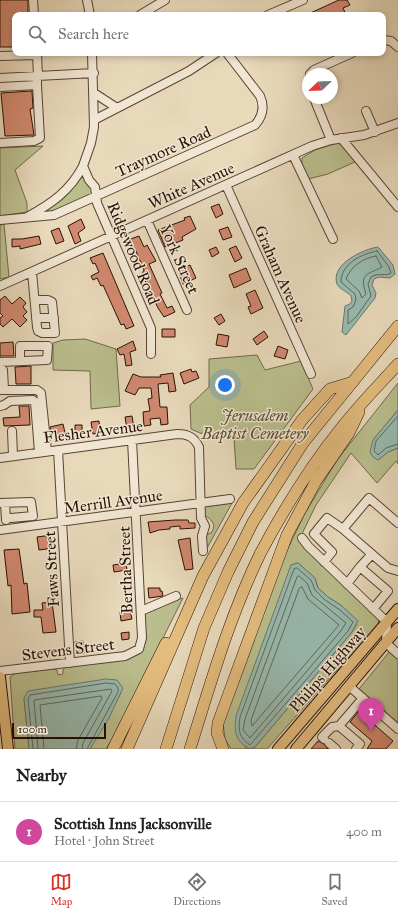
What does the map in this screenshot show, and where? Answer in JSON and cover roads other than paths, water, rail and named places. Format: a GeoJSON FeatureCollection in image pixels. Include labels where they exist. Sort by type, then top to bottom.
{"type":"FeatureCollection","features":[{"type":"Feature","properties":{"kind":"highway"},"geometry":{"type":"LineString","coordinates":[[166,749],[204,628],[243,541],[266,500],[303,443],[398,326]]}},
{"type":"Feature","properties":{"kind":"highway"},"geometry":{"type":"LineString","coordinates":[[190,749],[228,630],[262,552],[278,522],[315,464],[341,428],[398,364]]}},
{"type":"Feature","properties":{"kind":"highway"},"geometry":{"type":"LineString","coordinates":[[113,749],[184,607],[244,503],[302,420],[330,389],[353,382]]}},
{"type":"Feature","properties":{"kind":"highway"},"geometry":{"type":"LineString","coordinates":[[223,749],[217,733],[218,723],[279,555],[299,511],[316,481],[349,433],[364,401]]}},
{"type":"Feature","properties":{"kind":"highway"},"geometry":{"type":"LineString","coordinates":[[127,749],[203,576]]}},
{"type":"Feature","properties":{"kind":"main road","name":"Philips Highway"},"geometry":{"type":"LineString","coordinates":[[278,749],[398,609]]}},
{"type":"Feature","properties":{"kind":"main road","name":"Philips Highway"},"geometry":{"type":"LineString","coordinates":[[296,749],[398,628]]}},
{"type":"Feature","properties":{"kind":"main road"},"geometry":{"type":"LineString","coordinates":[[0,677],[8,749]]}},
{"type":"Feature","properties":{"kind":"street"},"geometry":{"type":"LineString","coordinates":[[33,0],[34,12]]}},
{"type":"Feature","properties":{"kind":"street"},"geometry":{"type":"LineString","coordinates":[[87,0],[89,12]]}},
{"type":"Feature","properties":{"kind":"street"},"geometry":{"type":"LineString","coordinates":[[145,12],[165,0]]}},
{"type":"Feature","properties":{"kind":"street"},"geometry":{"type":"LineString","coordinates":[[275,12],[303,0]]}},
{"type":"Feature","properties":{"kind":"street"},"geometry":{"type":"LineString","coordinates":[[386,40],[391,41],[398,47]]}},
{"type":"Feature","properties":{"kind":"street"},"geometry":{"type":"LineString","coordinates":[[0,56],[12,55]]}},
{"type":"Feature","properties":{"kind":"street"},"geometry":{"type":"LineString","coordinates":[[0,143],[34,142],[40,138],[37,56]]}},
{"type":"Feature","properties":{"kind":"street"},"geometry":{"type":"LineString","coordinates":[[24,219],[59,198],[73,183],[83,166],[91,142],[94,120],[94,73],[92,56]]}},
{"type":"Feature","properties":{"kind":"street"},"geometry":{"type":"LineString","coordinates":[[94,120],[189,72],[212,56]]}},
{"type":"Feature","properties":{"kind":"street","name":"Traymore Road"},"geometry":{"type":"LineString","coordinates":[[0,220],[24,219],[54,215],[255,125],[259,120],[263,108],[260,96],[229,56]]}},
{"type":"Feature","properties":{"kind":"street"},"geometry":{"type":"LineString","coordinates":[[318,68],[345,56]]}},
{"type":"Feature","properties":{"kind":"street"},"geometry":{"type":"LineString","coordinates":[[0,87],[38,80],[94,73]]}},
{"type":"Feature","properties":{"kind":"street"},"geometry":{"type":"LineString","coordinates":[[0,78],[38,80]]}},
{"type":"Feature","properties":{"kind":"street"},"geometry":{"type":"LineString","coordinates":[[94,93],[117,108]]}},
{"type":"Feature","properties":{"kind":"street"},"geometry":{"type":"LineString","coordinates":[[316,104],[331,140]]}},
{"type":"Feature","properties":{"kind":"street"},"geometry":{"type":"LineString","coordinates":[[366,111],[374,132]]}},
{"type":"Feature","properties":{"kind":"street","name":"White Avenue"},"geometry":{"type":"LineString","coordinates":[[0,286],[293,155],[331,140],[374,132],[398,123]]}},
{"type":"Feature","properties":{"kind":"street"},"geometry":{"type":"LineString","coordinates":[[341,138],[394,196],[398,207]]}},
{"type":"Feature","properties":{"kind":"street"},"geometry":{"type":"LineString","coordinates":[[293,155],[333,239]]}},
{"type":"Feature","properties":{"kind":"street","name":"Ridgewood Road"},"geometry":{"type":"LineString","coordinates":[[83,166],[95,188],[96,197],[151,328],[151,354]]}},
{"type":"Feature","properties":{"kind":"street","name":"Graham Avenue"},"geometry":{"type":"LineString","coordinates":[[226,185],[311,374]]}},
{"type":"Feature","properties":{"kind":"street","name":"York Street"},"geometry":{"type":"LineString","coordinates":[[147,220],[186,310]]}},
{"type":"Feature","properties":{"kind":"street"},"geometry":{"type":"LineString","coordinates":[[32,272],[38,331],[42,333],[55,333],[52,302],[48,300],[35,300]]}},
{"type":"Feature","properties":{"kind":"street"},"geometry":{"type":"LineString","coordinates":[[36,318],[54,318]]}},
{"type":"Feature","properties":{"kind":"street"},"geometry":{"type":"LineString","coordinates":[[0,362],[20,361]]}},
{"type":"Feature","properties":{"kind":"street"},"geometry":{"type":"LineString","coordinates":[[0,370],[3,370],[2,390],[37,390],[41,393],[43,452]]}},
{"type":"Feature","properties":{"kind":"street"},"geometry":{"type":"LineString","coordinates":[[0,406],[10,401],[33,400],[35,402],[43,452]]}},
{"type":"Feature","properties":{"kind":"street"},"geometry":{"type":"LineString","coordinates":[[12,431],[13,456]]}},
{"type":"Feature","properties":{"kind":"street","name":"Flesher Avenue"},"geometry":{"type":"LineString","coordinates":[[0,458],[177,434],[190,436],[195,440],[199,447],[200,504]]}},
{"type":"Feature","properties":{"kind":"street","name":"Bertha Street"},"geometry":{"type":"LineString","coordinates":[[132,440],[137,512],[142,638],[139,649]]}},
{"type":"Feature","properties":{"kind":"street","name":"Faws Street"},"geometry":{"type":"LineString","coordinates":[[58,450],[70,664]]}},
{"type":"Feature","properties":{"kind":"street"},"geometry":{"type":"LineString","coordinates":[[343,529],[369,498],[398,523]]}},
{"type":"Feature","properties":{"kind":"street","name":"Merrill Avenue"},"geometry":{"type":"LineString","coordinates":[[0,530],[230,499]]}},
{"type":"Feature","properties":{"kind":"street"},"geometry":{"type":"LineString","coordinates":[[33,516],[9,519],[2,503],[31,502],[33,516],[33,526]]}},
{"type":"Feature","properties":{"kind":"street"},"geometry":{"type":"LineString","coordinates":[[200,504],[201,518],[205,526],[202,536],[203,550]]}},
{"type":"Feature","properties":{"kind":"street"},"geometry":{"type":"LineString","coordinates":[[324,562],[332,552],[314,534],[327,518],[343,529],[388,568],[398,572]]}},
{"type":"Feature","properties":{"kind":"street"},"geometry":{"type":"LineString","coordinates":[[302,538],[324,562],[387,622],[386,643],[398,654]]}},
{"type":"Feature","properties":{"kind":"street"},"geometry":{"type":"LineString","coordinates":[[347,584],[372,554]]}},
{"type":"Feature","properties":{"kind":"street"},"geometry":{"type":"LineString","coordinates":[[360,567],[388,591],[373,609]]}},
{"type":"Feature","properties":{"kind":"street"},"geometry":{"type":"LineString","coordinates":[[141,611],[176,596]]}},
{"type":"Feature","properties":{"kind":"street","name":"Stevens Street"},"geometry":{"type":"LineString","coordinates":[[0,671],[70,664],[125,656],[139,649]]}},
{"type":"Feature","properties":{"kind":"street"},"geometry":{"type":"LineString","coordinates":[[350,686],[398,729]]}},
{"type":"Feature","properties":{"kind":"street"},"geometry":{"type":"LineString","coordinates":[[330,744],[322,737],[332,727],[339,726],[363,698]]}},
{"type":"Feature","properties":{"kind":"street"},"geometry":{"type":"LineString","coordinates":[[339,726],[360,744],[356,749]]}},
{"type":"Feature","properties":{"kind":"water"},"geometry":{"type":"Polygon","coordinates":[[[378,247],[393,265],[395,274],[390,278],[379,277],[374,279],[372,285],[376,293],[375,298],[346,335],[342,332],[345,306],[350,304],[352,301],[351,296],[337,284],[336,277],[338,270],[343,264],[357,254],[378,247]]]}},
{"type":"Feature","properties":{"kind":"water"},"geometry":{"type":"Polygon","coordinates":[[[398,410],[398,448],[388,452],[378,460],[373,457],[370,452],[373,440],[398,410]]]}},
{"type":"Feature","properties":{"kind":"water"},"geometry":{"type":"Polygon","coordinates":[[[298,563],[315,578],[318,588],[342,606],[358,621],[352,632],[255,747],[250,749],[238,739],[235,727],[236,716],[291,565],[298,563]]]}},
{"type":"Feature","properties":{"kind":"water"},"geometry":{"type":"Polygon","coordinates":[[[106,679],[117,680],[123,688],[108,720],[90,749],[29,749],[24,698],[28,691],[106,679]]]}},
{"type":"Feature","properties":{"kind":"place","name":"Scottish Inns Jacksonville"},"geometry":{"type":"Point","coordinates":[371,731]}},
{"type":"Feature","properties":{"kind":"park label","name":"Jerusalem Baptist Cemetery"},"geometry":{"type":"Point","coordinates":[255,424]}}]}
